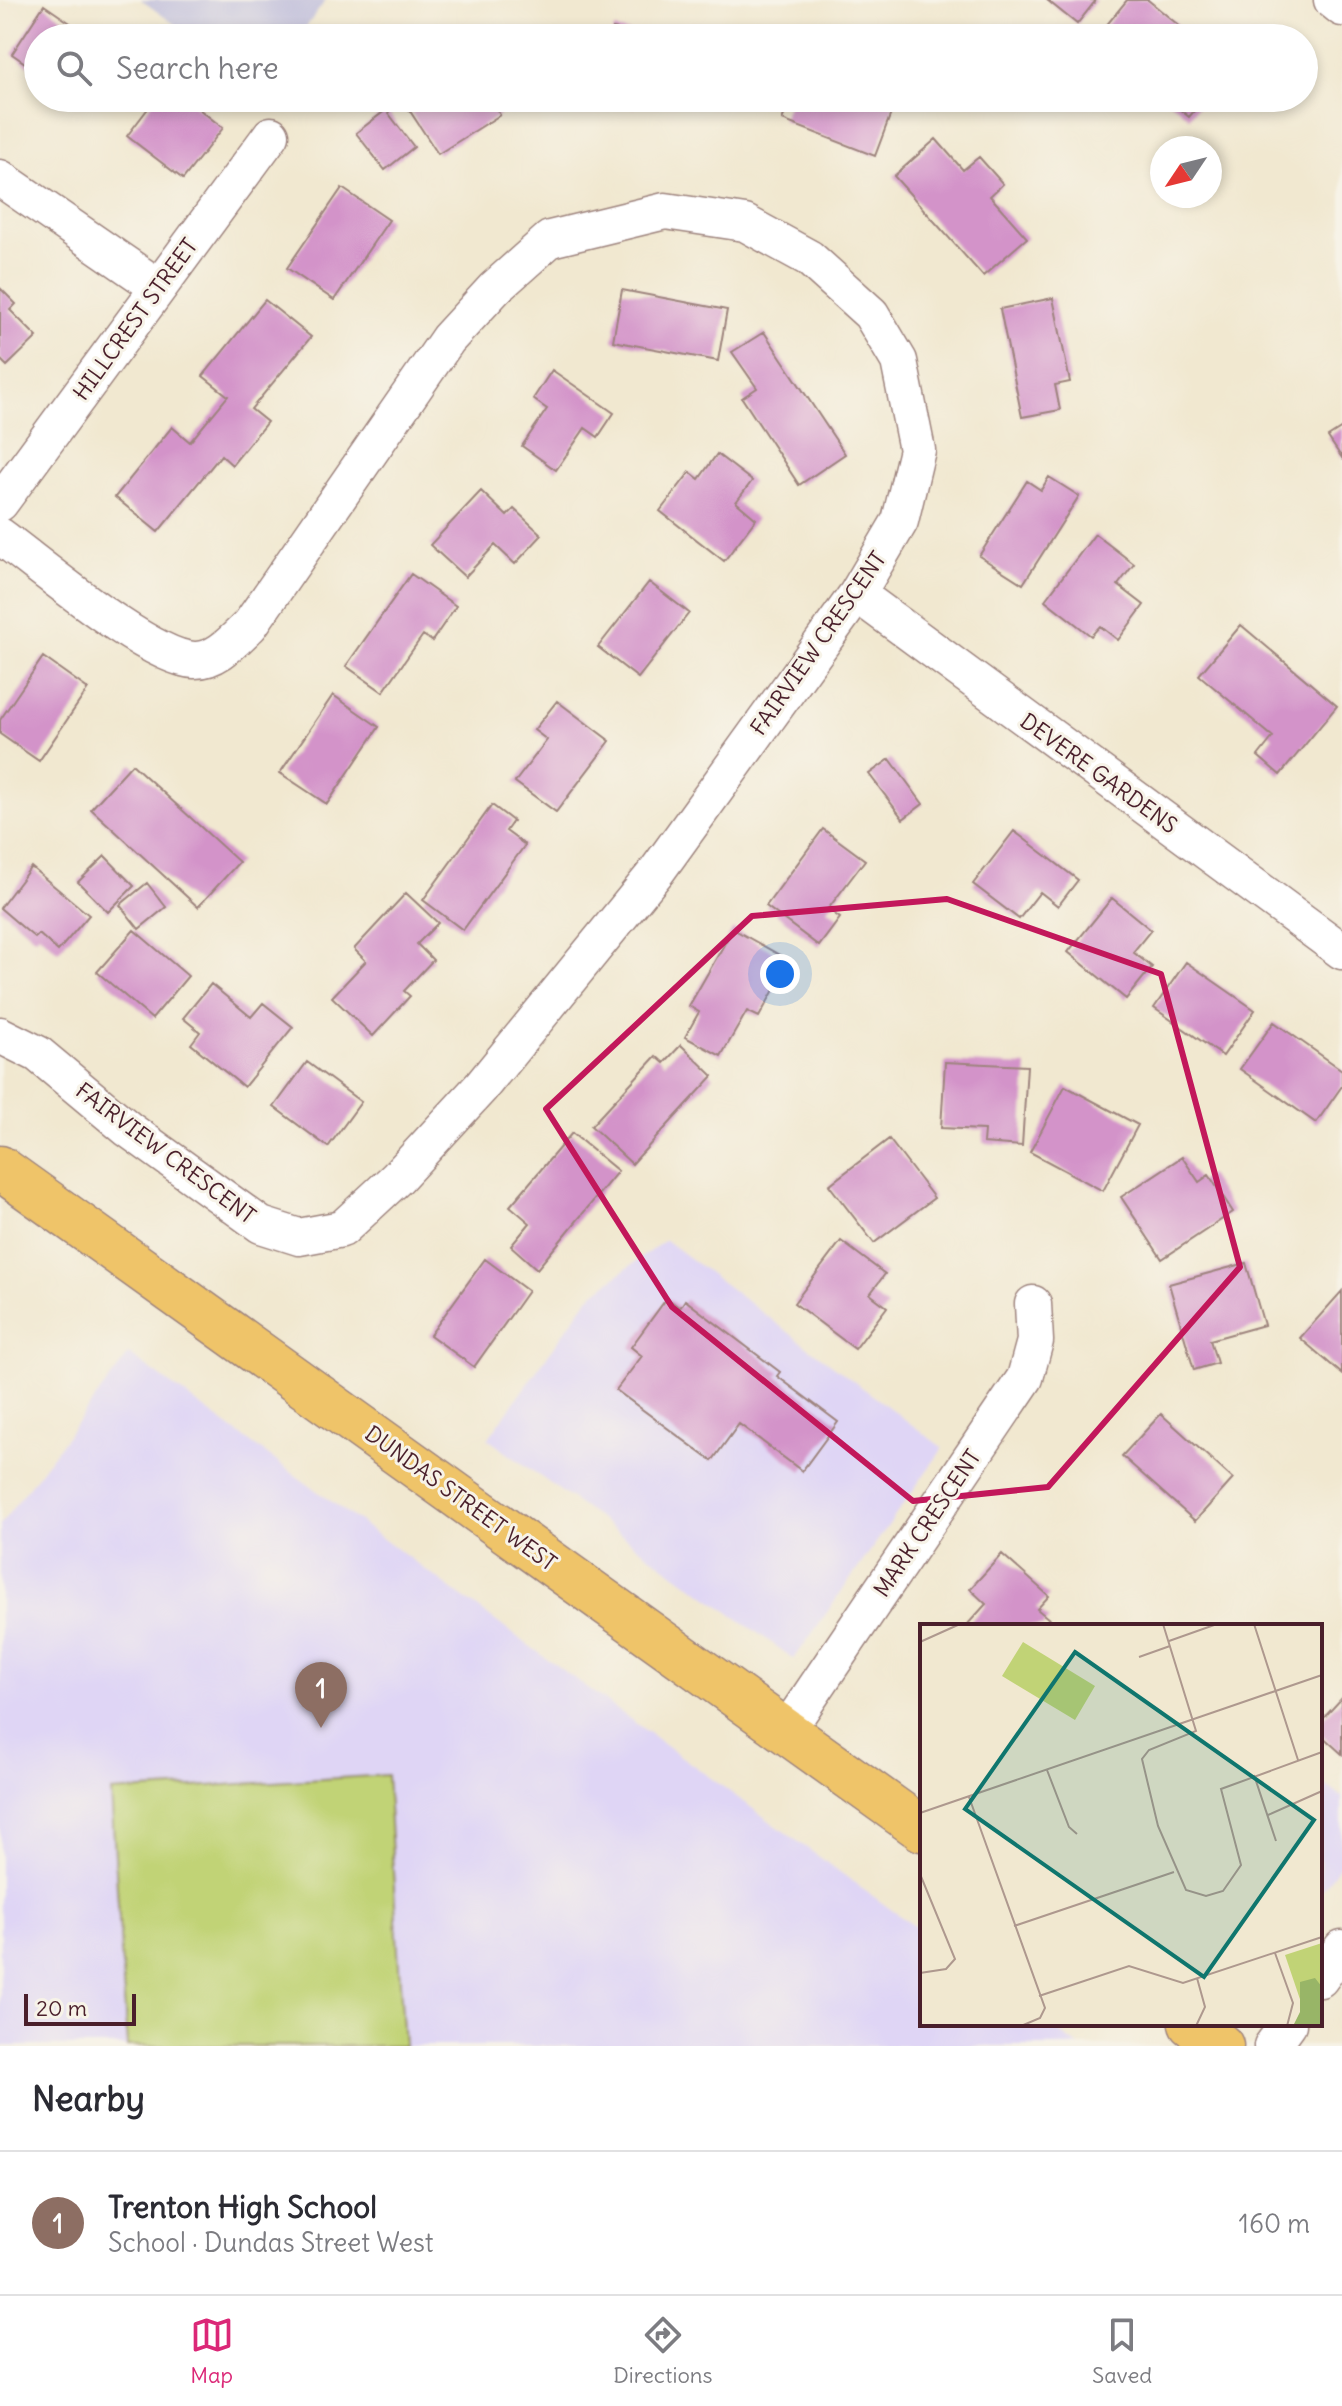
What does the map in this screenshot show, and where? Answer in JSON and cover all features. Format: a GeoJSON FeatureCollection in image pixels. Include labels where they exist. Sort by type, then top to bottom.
{"type":"FeatureCollection","features":[{"type":"Feature","properties":{"kind":"main road","name":"DUNDAS STREET WEST"},"geometry":{"type":"LineString","coordinates":[[0,1168],[920,1828]]}},
{"type":"Feature","properties":{"kind":"main road"},"geometry":{"type":"LineString","coordinates":[[1194,2026],[1221,2046]]}},
{"type":"Feature","properties":{"kind":"street"},"geometry":{"type":"LineString","coordinates":[[1332,0],[1342,8]]}},
{"type":"Feature","properties":{"kind":"street","name":"HILLCREST STREET"},"geometry":{"type":"LineString","coordinates":[[0,503],[271,135]]}},
{"type":"Feature","properties":{"kind":"street"},"geometry":{"type":"LineString","coordinates":[[0,178],[158,287]]}},
{"type":"Feature","properties":{"kind":"street","name":"FAIRVIEW CRESCENT"},"geometry":{"type":"LineString","coordinates":[[0,536],[155,649],[197,660],[224,650],[250,625],[448,339],[495,288],[550,239],[665,211],[745,223],[809,258],[871,314],[899,361],[917,450],[900,521],[857,594],[657,871],[481,1087],[397,1178],[342,1229],[299,1237],[261,1225],[128,1129],[38,1054],[0,1035]]}},
{"type":"Feature","properties":{"kind":"street","name":"DEVERE GARDENS"},"geometry":{"type":"LineString","coordinates":[[857,594],[1342,951]]}},
{"type":"Feature","properties":{"kind":"street","name":"MARK CRESCENT"},"geometry":{"type":"LineString","coordinates":[[787,1730],[1025,1378],[1035,1341],[1033,1304]]}},
{"type":"Feature","properties":{"kind":"street"},"geometry":{"type":"LineString","coordinates":[[1322,1976],[1342,1948]]}},
{"type":"Feature","properties":{"kind":"street"},"geometry":{"type":"LineString","coordinates":[[1272,2046],[1287,2026]]}},
{"type":"Feature","properties":{"kind":"highlighted area"},"geometry":{"type":"Polygon","coordinates":[[[947,899],[1161,974],[1240,1267],[1048,1487],[913,1501],[672,1307],[546,1109],[752,916],[947,899]]]}},
{"type":"Feature","properties":{"kind":"shaded area"},"geometry":{"type":"Polygon","coordinates":[[[141,0],[326,0],[308,24],[174,24],[141,0]]]}},
{"type":"Feature","properties":{"kind":"shaded area"},"geometry":{"type":"Polygon","coordinates":[[[665,1240],[943,1448],[794,1659],[488,1439],[590,1296],[665,1240]]]}},
{"type":"Feature","properties":{"kind":"shaded area"},"geometry":{"type":"Polygon","coordinates":[[[129,1354],[920,1931],[920,2026],[1051,2026],[1079,2046],[0,2046],[0,1525],[129,1354]]]}},
{"type":"Feature","properties":{"kind":"shaded area"},"geometry":{"type":"Polygon","coordinates":[[[1322,1782],[1342,1797],[1342,1863],[1322,1890],[1322,1782]]]}},
{"type":"Feature","properties":{"kind":"green space"},"geometry":{"type":"Polygon","coordinates":[[[387,1775],[404,2046],[127,2046],[111,1792],[387,1775]]]}},
{"type":"Feature","properties":{"kind":"building"},"geometry":{"type":"Polygon","coordinates":[[[1047,0],[1096,0],[1077,24],[1047,0]]]}},
{"type":"Feature","properties":{"kind":"building"},"geometry":{"type":"Polygon","coordinates":[[[1127,0],[1148,0],[1177,24],[1107,24],[1127,0]]]}},
{"type":"Feature","properties":{"kind":"building"},"geometry":{"type":"Polygon","coordinates":[[[44,5],[72,24],[32,24],[44,5]]]}},
{"type":"Feature","properties":{"kind":"building"},"geometry":{"type":"Polygon","coordinates":[[[24,36],[24,62],[12,54],[24,36]]]}},
{"type":"Feature","properties":{"kind":"building"},"geometry":{"type":"Polygon","coordinates":[[[145,112],[203,112],[223,128],[183,179],[127,136],[145,112]]]}},
{"type":"Feature","properties":{"kind":"building"},"geometry":{"type":"Polygon","coordinates":[[[388,112],[414,147],[385,170],[356,133],[388,112]]]}},
{"type":"Feature","properties":{"kind":"building"},"geometry":{"type":"Polygon","coordinates":[[[411,112],[498,112],[500,115],[438,154],[411,112]]]}},
{"type":"Feature","properties":{"kind":"building"},"geometry":{"type":"Polygon","coordinates":[[[785,112],[891,112],[875,156],[782,120],[785,112]]]}},
{"type":"Feature","properties":{"kind":"building"},"geometry":{"type":"Polygon","coordinates":[[[936,139],[963,170],[979,157],[1003,184],[990,196],[1027,238],[983,276],[894,176],[936,139]]]}},
{"type":"Feature","properties":{"kind":"building"},"geometry":{"type":"Polygon","coordinates":[[[342,188],[389,220],[334,300],[287,268],[342,188]]]}},
{"type":"Feature","properties":{"kind":"building"},"geometry":{"type":"Polygon","coordinates":[[[0,288],[16,304],[10,310],[37,337],[7,366],[0,359],[0,288]]]}},
{"type":"Feature","properties":{"kind":"building"},"geometry":{"type":"Polygon","coordinates":[[[622,290],[727,310],[718,361],[613,341],[622,290]]]}},
{"type":"Feature","properties":{"kind":"building"},"geometry":{"type":"Polygon","coordinates":[[[1053,298],[1070,382],[1055,385],[1060,410],[1022,417],[1000,309],[1053,298]]]}},
{"type":"Feature","properties":{"kind":"building"},"geometry":{"type":"Polygon","coordinates":[[[265,300],[311,337],[251,409],[267,422],[232,465],[221,455],[158,532],[115,497],[172,427],[190,442],[228,396],[203,376],[265,300]]]}},
{"type":"Feature","properties":{"kind":"building"},"geometry":{"type":"Polygon","coordinates":[[[764,332],[845,454],[799,485],[742,398],[757,388],[732,352],[764,332]]]}},
{"type":"Feature","properties":{"kind":"building"},"geometry":{"type":"Polygon","coordinates":[[[552,370],[614,413],[598,437],[585,428],[556,470],[522,446],[547,409],[533,399],[552,370]]]}},
{"type":"Feature","properties":{"kind":"building"},"geometry":{"type":"Polygon","coordinates":[[[1342,428],[1342,458],[1328,437],[1342,428]]]}},
{"type":"Feature","properties":{"kind":"building"},"geometry":{"type":"Polygon","coordinates":[[[717,454],[752,481],[736,502],[756,519],[724,561],[660,511],[690,472],[699,479],[717,454]]]}},
{"type":"Feature","properties":{"kind":"building"},"geometry":{"type":"Polygon","coordinates":[[[1049,477],[1079,496],[1023,584],[979,556],[1027,481],[1041,490],[1049,477]]]}},
{"type":"Feature","properties":{"kind":"building"},"geometry":{"type":"Polygon","coordinates":[[[481,491],[507,516],[514,509],[542,535],[515,564],[495,545],[465,577],[430,545],[481,491]]]}},
{"type":"Feature","properties":{"kind":"building"},"geometry":{"type":"Polygon","coordinates":[[[1095,534],[1134,564],[1118,585],[1144,605],[1118,640],[1100,626],[1091,636],[1045,600],[1095,534]]]}},
{"type":"Feature","properties":{"kind":"building"},"geometry":{"type":"Polygon","coordinates":[[[411,574],[456,606],[432,641],[423,635],[383,692],[346,666],[411,574]]]}},
{"type":"Feature","properties":{"kind":"building"},"geometry":{"type":"Polygon","coordinates":[[[649,582],[689,613],[638,678],[598,647],[649,582]]]}},
{"type":"Feature","properties":{"kind":"building"},"geometry":{"type":"Polygon","coordinates":[[[1241,625],[1337,706],[1280,775],[1258,756],[1273,737],[1199,675],[1241,625]]]}},
{"type":"Feature","properties":{"kind":"building"},"geometry":{"type":"Polygon","coordinates":[[[43,657],[88,689],[39,761],[0,734],[0,720],[43,657]]]}},
{"type":"Feature","properties":{"kind":"building"},"geometry":{"type":"Polygon","coordinates":[[[333,695],[379,727],[327,804],[280,773],[333,695]]]}},
{"type":"Feature","properties":{"kind":"building"},"geometry":{"type":"Polygon","coordinates":[[[557,701],[610,741],[556,812],[515,782],[547,740],[534,730],[557,701]]]}},
{"type":"Feature","properties":{"kind":"building"},"geometry":{"type":"Polygon","coordinates":[[[890,759],[923,804],[903,819],[869,774],[890,759]]]}},
{"type":"Feature","properties":{"kind":"building"},"geometry":{"type":"Polygon","coordinates":[[[132,764],[239,862],[198,907],[91,809],[132,764]]]}},
{"type":"Feature","properties":{"kind":"building"},"geometry":{"type":"Polygon","coordinates":[[[492,805],[513,821],[506,831],[525,845],[463,930],[423,900],[492,805]]]}},
{"type":"Feature","properties":{"kind":"building"},"geometry":{"type":"Polygon","coordinates":[[[823,829],[865,860],[828,909],[840,918],[819,946],[766,906],[823,829]]]}},
{"type":"Feature","properties":{"kind":"building"},"geometry":{"type":"Polygon","coordinates":[[[1014,831],[1078,880],[1058,906],[1040,892],[1019,919],[973,884],[1014,831]]]}},
{"type":"Feature","properties":{"kind":"building"},"geometry":{"type":"Polygon","coordinates":[[[105,856],[134,886],[108,912],[78,882],[105,856]]]}},
{"type":"Feature","properties":{"kind":"building"},"geometry":{"type":"Polygon","coordinates":[[[31,867],[89,915],[58,951],[39,934],[35,938],[0,908],[31,867]]]}},
{"type":"Feature","properties":{"kind":"building"},"geometry":{"type":"Polygon","coordinates":[[[147,883],[166,907],[139,929],[120,905],[147,883]]]}},
{"type":"Feature","properties":{"kind":"building"},"geometry":{"type":"Polygon","coordinates":[[[406,893],[438,923],[417,944],[433,960],[404,991],[410,996],[373,1036],[332,997],[366,961],[354,949],[406,893]]]}},
{"type":"Feature","properties":{"kind":"building"},"geometry":{"type":"Polygon","coordinates":[[[1112,898],[1151,930],[1133,952],[1152,967],[1126,999],[1068,952],[1112,898]]]}},
{"type":"Feature","properties":{"kind":"building"},"geometry":{"type":"Polygon","coordinates":[[[733,929],[790,961],[759,1017],[747,1011],[721,1056],[685,1037],[699,1012],[689,1006],[733,929]]]}},
{"type":"Feature","properties":{"kind":"building"},"geometry":{"type":"Polygon","coordinates":[[[134,930],[188,976],[152,1019],[97,972],[134,930]]]}},
{"type":"Feature","properties":{"kind":"building"},"geometry":{"type":"Polygon","coordinates":[[[1186,962],[1255,1010],[1223,1056],[1154,1008],[1186,962]]]}},
{"type":"Feature","properties":{"kind":"building"},"geometry":{"type":"Polygon","coordinates":[[[211,984],[251,1017],[263,1003],[293,1027],[244,1087],[191,1044],[200,1032],[183,1018],[211,984]]]}},
{"type":"Feature","properties":{"kind":"building"},"geometry":{"type":"Polygon","coordinates":[[[1274,1022],[1342,1070],[1342,1086],[1316,1123],[1240,1069],[1274,1022]]]}},
{"type":"Feature","properties":{"kind":"building"},"geometry":{"type":"Polygon","coordinates":[[[681,1045],[713,1076],[632,1164],[591,1126],[656,1056],[664,1063],[681,1045]]]}},
{"type":"Feature","properties":{"kind":"building"},"geometry":{"type":"Polygon","coordinates":[[[307,1062],[361,1102],[328,1147],[274,1107],[307,1062]]]}},
{"type":"Feature","properties":{"kind":"building"},"geometry":{"type":"Polygon","coordinates":[[[945,1062],[1027,1066],[1022,1146],[983,1143],[984,1130],[941,1128],[945,1062]]]}},
{"type":"Feature","properties":{"kind":"building"},"geometry":{"type":"Polygon","coordinates":[[[1065,1086],[1138,1125],[1103,1191],[1030,1152],[1065,1086]]]}},
{"type":"Feature","properties":{"kind":"building"},"geometry":{"type":"Polygon","coordinates":[[[572,1133],[618,1171],[537,1269],[511,1246],[530,1223],[510,1206],[572,1133]]]}},
{"type":"Feature","properties":{"kind":"building"},"geometry":{"type":"Polygon","coordinates":[[[889,1139],[934,1198],[874,1243],[829,1185],[889,1139]]]}},
{"type":"Feature","properties":{"kind":"building"},"geometry":{"type":"Polygon","coordinates":[[[1182,1157],[1199,1182],[1209,1175],[1233,1212],[1162,1259],[1121,1197],[1182,1157]]]}},
{"type":"Feature","properties":{"kind":"building"},"geometry":{"type":"Polygon","coordinates":[[[841,1241],[885,1274],[870,1294],[887,1307],[855,1349],[794,1303],[841,1241]]]}},
{"type":"Feature","properties":{"kind":"building"},"geometry":{"type":"Polygon","coordinates":[[[485,1259],[528,1291],[474,1367],[430,1335],[485,1259]]]}},
{"type":"Feature","properties":{"kind":"building"},"geometry":{"type":"Polygon","coordinates":[[[1246,1263],[1264,1325],[1210,1340],[1217,1363],[1194,1370],[1169,1284],[1246,1263]]]}},
{"type":"Feature","properties":{"kind":"building"},"geometry":{"type":"Polygon","coordinates":[[[1342,1291],[1342,1374],[1300,1338],[1342,1291]]]}},
{"type":"Feature","properties":{"kind":"building"},"geometry":{"type":"Polygon","coordinates":[[[667,1298],[680,1308],[685,1300],[780,1372],[777,1376],[838,1422],[802,1471],[739,1424],[712,1461],[616,1390],[642,1356],[631,1347],[667,1298]]]}},
{"type":"Feature","properties":{"kind":"building"},"geometry":{"type":"Polygon","coordinates":[[[1161,1414],[1233,1479],[1195,1521],[1122,1456],[1161,1414]]]}},
{"type":"Feature","properties":{"kind":"building"},"geometry":{"type":"Polygon","coordinates":[[[1002,1554],[1049,1596],[1037,1609],[1049,1619],[1045,1624],[968,1624],[986,1604],[970,1589],[1002,1554]]]}},
{"type":"Feature","properties":{"kind":"building"},"geometry":{"type":"Polygon","coordinates":[[[1342,1698],[1342,1754],[1322,1736],[1322,1720],[1342,1698]]]}},
{"type":"Feature","properties":{"kind":"place","name":"Trenton High School"},"geometry":{"type":"Point","coordinates":[321,1728]}}]}
